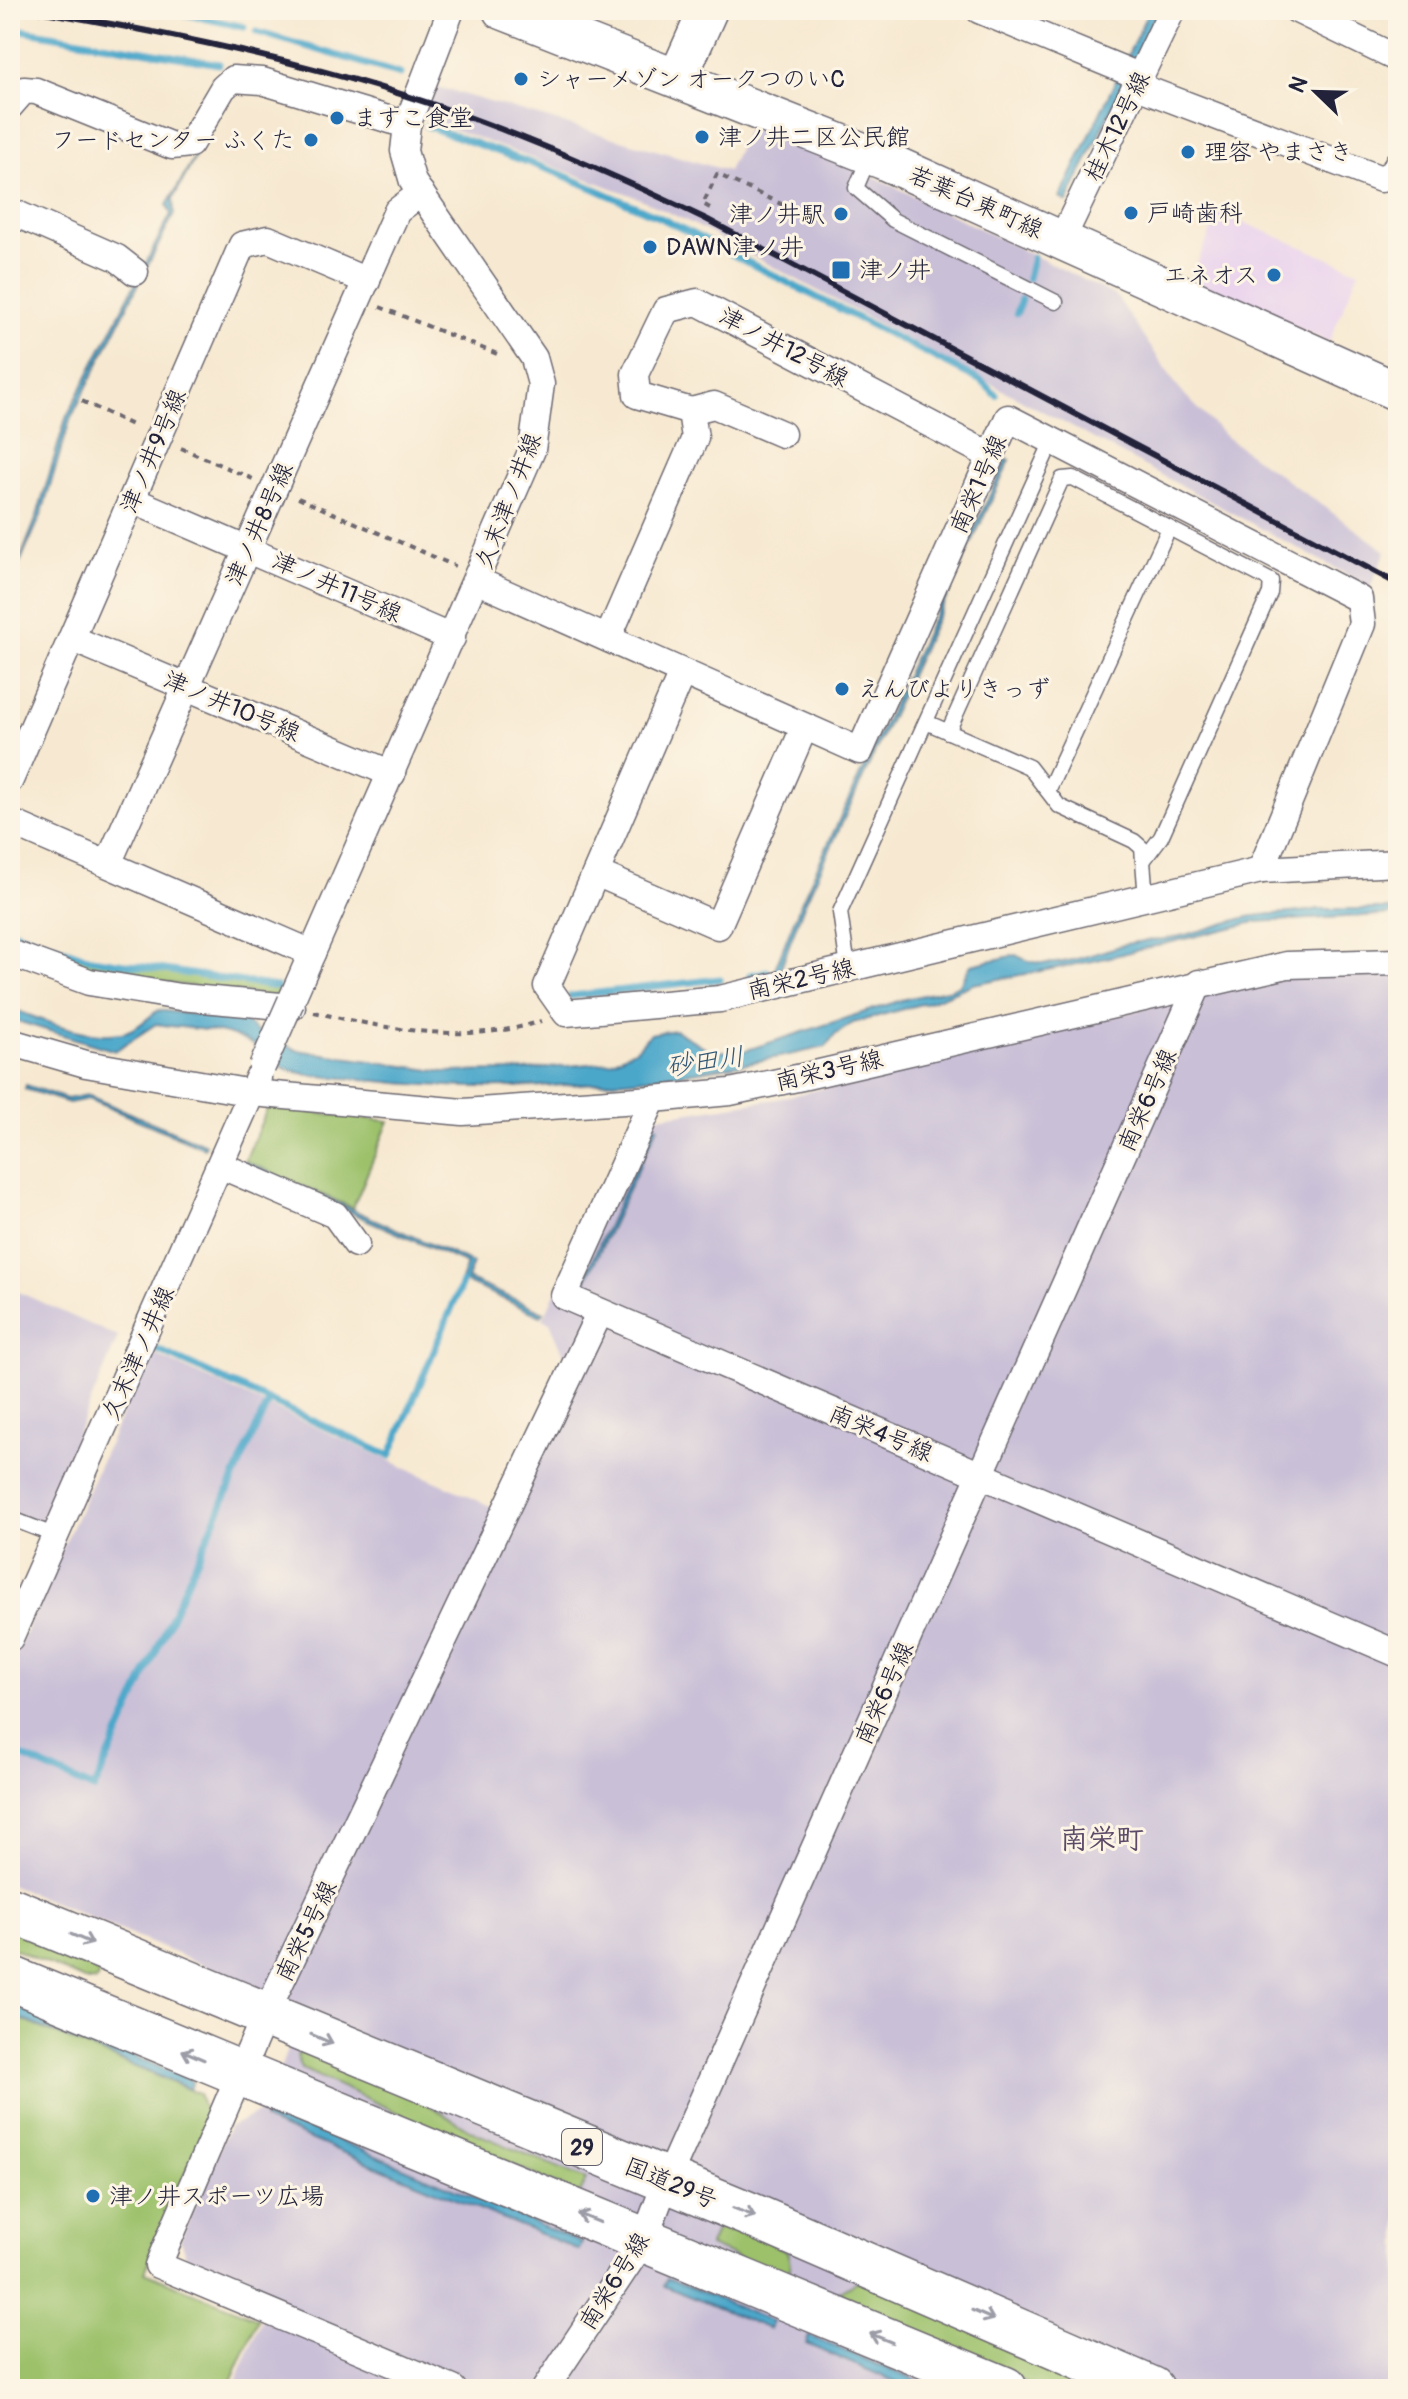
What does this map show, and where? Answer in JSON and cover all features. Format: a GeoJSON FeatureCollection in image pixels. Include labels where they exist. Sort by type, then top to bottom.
{"type":"FeatureCollection","features":[{"type":"Feature","properties":{"kind":"highway","name":"国道29号"},"geometry":{"type":"LineString","coordinates":[[10,1909],[751,2215],[1152,2389]]}},
{"type":"Feature","properties":{"kind":"highway"},"geometry":{"type":"LineString","coordinates":[[10,1978],[1005,2389]]}},
{"type":"Feature","properties":{"kind":"main road","name":"若葉台東町線"},"geometry":{"type":"LineString","coordinates":[[502,10],[870,155],[1398,392]]}},
{"type":"Feature","properties":{"kind":"main road"},"geometry":{"type":"LineString","coordinates":[[678,77],[708,10]]}},
{"type":"Feature","properties":{"kind":"street","name":"久末津ノ井線"},"geometry":{"type":"LineString","coordinates":[[10,1638],[222,1166],[262,1067],[478,581],[532,450],[541,402],[537,371],[528,348],[413,182],[404,151],[407,125],[451,10]]}},
{"type":"Feature","properties":{"kind":"street"},"geometry":{"type":"LineString","coordinates":[[979,10],[1139,81],[1381,179],[1394,172],[1398,163]]}},
{"type":"Feature","properties":{"kind":"street","name":"桂木12号線"},"geometry":{"type":"LineString","coordinates":[[1061,241],[1172,10]]}},
{"type":"Feature","properties":{"kind":"street"},"geometry":{"type":"LineString","coordinates":[[1297,10],[1398,59]]}},
{"type":"Feature","properties":{"kind":"street"},"geometry":{"type":"LineString","coordinates":[[10,106],[24,90],[36,91],[172,146],[190,144],[223,88],[233,79],[262,81],[407,125]]}},
{"type":"Feature","properties":{"kind":"street","name":"津ノ井8号線"},"geometry":{"type":"LineString","coordinates":[[108,864],[397,211],[421,193]]}},
{"type":"Feature","properties":{"kind":"street"},"geometry":{"type":"LineString","coordinates":[[10,211],[117,258],[135,272]]}},
{"type":"Feature","properties":{"kind":"street","name":"津ノ井9号線"},"geometry":{"type":"LineString","coordinates":[[10,780],[242,245],[268,239],[363,290]]}},
{"type":"Feature","properties":{"kind":"street","name":"津ノ井12号線"},"geometry":{"type":"LineString","coordinates":[[691,411],[637,395],[635,374],[666,310],[697,302],[991,456]]}},
{"type":"Feature","properties":{"kind":"street"},"geometry":{"type":"LineString","coordinates":[[608,638],[695,438],[691,411],[714,405],[782,434]]}},
{"type":"Feature","properties":{"kind":"street","name":"南栄1号線"},"geometry":{"type":"LineString","coordinates":[[478,581],[608,638],[681,675],[860,751],[1008,418],[1359,599],[1362,624],[1261,870]]}},
{"type":"Feature","properties":{"kind":"street","name":"津ノ井11号線"},"geometry":{"type":"LineString","coordinates":[[132,500],[452,638]]}},
{"type":"Feature","properties":{"kind":"street","name":"津ノ井10号線"},"geometry":{"type":"LineString","coordinates":[[73,639],[392,774]]}},
{"type":"Feature","properties":{"kind":"street"},"geometry":{"type":"LineString","coordinates":[[566,1013],[547,986],[681,675]]}},
{"type":"Feature","properties":{"kind":"street"},"geometry":{"type":"LineString","coordinates":[[596,873],[718,926],[804,728]]}},
{"type":"Feature","properties":{"kind":"street"},"geometry":{"type":"LineString","coordinates":[[10,822],[312,953]]}},
{"type":"Feature","properties":{"kind":"street","name":"南栄2号線"},"geometry":{"type":"LineString","coordinates":[[566,1013],[720,999],[1261,870],[1398,863]]}},
{"type":"Feature","properties":{"kind":"street"},"geometry":{"type":"LineString","coordinates":[[10,953],[89,982],[180,997],[291,1004]]}},
{"type":"Feature","properties":{"kind":"street","name":"南栄3号線"},"geometry":{"type":"LineString","coordinates":[[10,1042],[86,1064],[252,1093],[463,1112],[730,1092],[1287,965],[1398,962]]}},
{"type":"Feature","properties":{"kind":"street","name":"南栄6号線"},"geometry":{"type":"LineString","coordinates":[[545,2389],[644,2240],[666,2182],[1199,983]]}},
{"type":"Feature","properties":{"kind":"street","name":"南栄4号線"},"geometry":{"type":"LineString","coordinates":[[653,1099],[564,1296],[1398,1654]]}},
{"type":"Feature","properties":{"kind":"street"},"geometry":{"type":"LineString","coordinates":[[222,1166],[335,1215],[356,1244]]}},
{"type":"Feature","properties":{"kind":"street","name":"南栄5号線"},"geometry":{"type":"LineString","coordinates":[[453,2389],[158,2265],[265,2015],[600,1312]]}},
{"type":"Feature","properties":{"kind":"lane"},"geometry":{"type":"LineString","coordinates":[[870,155],[856,188],[893,220],[1056,302]]}},
{"type":"Feature","properties":{"kind":"lane"},"geometry":{"type":"LineString","coordinates":[[848,968],[840,912],[1052,441]]}},
{"type":"Feature","properties":{"kind":"lane"},"geometry":{"type":"LineString","coordinates":[[948,732],[1062,479],[1073,478],[1271,581],[1270,593],[1161,837],[1143,861]]}},
{"type":"Feature","properties":{"kind":"lane"},"geometry":{"type":"LineString","coordinates":[[1048,791],[1169,528]]}},
{"type":"Feature","properties":{"kind":"lane"},"geometry":{"type":"LineString","coordinates":[[926,722],[1029,767],[1059,806],[1134,841],[1142,848],[1146,899]]}},
{"type":"Feature","properties":{"kind":"lane"},"geometry":{"type":"LineString","coordinates":[[10,1518],[56,1536]]}},
{"type":"Feature","properties":{"kind":"path"},"geometry":{"type":"LineString","coordinates":[[710,208],[703,204],[717,174],[811,218],[817,216]]}},
{"type":"Feature","properties":{"kind":"path"},"geometry":{"type":"LineString","coordinates":[[363,290],[537,371]]}},
{"type":"Feature","properties":{"kind":"path"},"geometry":{"type":"LineString","coordinates":[[291,1004],[377,1027],[508,1032],[566,1013]]}},
{"type":"Feature","properties":{"kind":"shaded area"},"geometry":{"type":"Polygon","coordinates":[[[434,86],[728,171],[750,122],[879,179],[1116,296],[1180,390],[1226,437],[1386,551],[1370,587],[697,226],[636,197],[424,118],[434,86]]]}},
{"type":"Feature","properties":{"kind":"shaded area","name":"エネオス"},"geometry":{"type":"Polygon","coordinates":[[[1219,212],[1359,271],[1329,342],[1190,280],[1219,212]]]}},
{"type":"Feature","properties":{"kind":"shaded area"},"geometry":{"type":"Polygon","coordinates":[[[1398,970],[1398,2389],[233,2389],[270,2299],[190,2266],[180,2241],[229,2127],[265,2109],[303,2007],[10,1884],[10,1668],[149,1352],[497,1509],[568,1364],[550,1322],[543,1319],[634,1124],[657,1117],[777,1099],[1224,989],[1289,978],[1398,970]]]}},
{"type":"Feature","properties":{"kind":"shaded area"},"geometry":{"type":"Polygon","coordinates":[[[10,1288],[118,1337],[39,1524],[10,1511],[10,1288]]]}},
{"type":"Feature","properties":{"kind":"green space"},"geometry":{"type":"Polygon","coordinates":[[[10,932],[92,961],[282,990],[279,997],[85,973],[10,943],[10,932]]]}},
{"type":"Feature","properties":{"kind":"green space"},"geometry":{"type":"Polygon","coordinates":[[[267,1109],[389,1121],[353,1208],[245,1161],[267,1109]]]}},
{"type":"Feature","properties":{"kind":"green space"},"geometry":{"type":"Polygon","coordinates":[[[10,1927],[88,1963],[99,1970],[98,1978],[94,1982],[84,1980],[10,1947],[10,1927]]]}},
{"type":"Feature","properties":{"kind":"green space","name":"津ノ井スポーツ広場"},"geometry":{"type":"Polygon","coordinates":[[[10,2015],[199,2094],[208,2120],[145,2272],[258,2319],[228,2389],[10,2387],[10,2015]]]}},
{"type":"Feature","properties":{"kind":"green space"},"geometry":{"type":"Polygon","coordinates":[[[304,2050],[419,2099],[473,2132],[586,2179],[579,2195],[302,2069],[297,2055],[304,2050]]]}},
{"type":"Feature","properties":{"kind":"green space"},"geometry":{"type":"Polygon","coordinates":[[[722,2217],[787,2251],[788,2272],[782,2277],[710,2246],[722,2217]]]}},
{"type":"Feature","properties":{"kind":"green space"},"geometry":{"type":"Polygon","coordinates":[[[861,2279],[1112,2389],[1041,2389],[922,2339],[839,2292],[861,2279]]]}},
{"type":"Feature","properties":{"kind":"water"},"geometry":{"type":"Polygon","coordinates":[[[1149,10],[1158,10],[1067,202],[1060,198],[1149,10]]]}},
{"type":"Feature","properties":{"kind":"water"},"geometry":{"type":"Polygon","coordinates":[[[195,157],[173,199],[174,214],[70,420],[41,516],[10,585],[37,516],[66,418],[171,214],[167,205],[195,157]]]}},
{"type":"Feature","properties":{"kind":"water"},"geometry":{"type":"Polygon","coordinates":[[[1007,458],[1010,460],[804,905],[779,972],[774,971],[803,898],[1007,458]]]}},
{"type":"Feature","properties":{"kind":"water","name":"砂田川"},"geometry":{"type":"Polygon","coordinates":[[[1318,909],[1398,909],[1398,914],[1255,922],[1093,961],[973,984],[932,1001],[853,1023],[835,1035],[826,1047],[713,1069],[598,1083],[483,1087],[319,1076],[285,1068],[250,1043],[216,1032],[156,1024],[115,1051],[10,1019],[10,1008],[64,1027],[107,1034],[132,1029],[158,1010],[244,1021],[259,1033],[297,1050],[444,1072],[515,1071],[611,1062],[638,1048],[650,1034],[675,1030],[713,1052],[747,1050],[905,999],[951,989],[960,984],[971,965],[1016,955],[1042,963],[1069,961],[1129,943],[1172,938],[1244,918],[1318,909]]]}},
{"type":"Feature","properties":{"kind":"water"},"geometry":{"type":"Polygon","coordinates":[[[26,1085],[67,1099],[87,1095],[206,1145],[204,1148],[88,1099],[69,1103],[25,1089],[26,1085]]]}},
{"type":"Feature","properties":{"kind":"water"},"geometry":{"type":"Polygon","coordinates":[[[655,1124],[658,1126],[583,1287],[580,1286],[655,1124]]]}},
{"type":"Feature","properties":{"kind":"water"},"geometry":{"type":"Polygon","coordinates":[[[245,1162],[473,1263],[467,1279],[544,1312],[541,1316],[461,1280],[467,1264],[243,1165],[245,1162]]]}},
{"type":"Feature","properties":{"kind":"water"},"geometry":{"type":"Polygon","coordinates":[[[10,2004],[193,2081],[190,2089],[10,2014],[10,2004]]]}},
{"type":"Feature","properties":{"kind":"water"},"geometry":{"type":"Polygon","coordinates":[[[267,2110],[582,2243],[579,2250],[264,2120],[267,2110]]]}},
{"type":"Feature","properties":{"kind":"water"},"geometry":{"type":"Polygon","coordinates":[[[667,2278],[773,2322],[769,2329],[664,2286],[667,2278]]]}},
{"type":"Feature","properties":{"kind":"water"},"geometry":{"type":"Polygon","coordinates":[[[809,2336],[936,2389],[913,2389],[806,2344],[809,2336]]]}},
{"type":"Feature","properties":{"kind":"waterway"},"geometry":{"type":"LineString","coordinates":[[167,10],[244,27]]}},
{"type":"Feature","properties":{"kind":"waterway"},"geometry":{"type":"LineString","coordinates":[[10,28],[219,64]]}},
{"type":"Feature","properties":{"kind":"waterway"},"geometry":{"type":"LineString","coordinates":[[257,32],[400,74]]}},
{"type":"Feature","properties":{"kind":"waterway"},"geometry":{"type":"LineString","coordinates":[[427,126],[558,173],[655,215],[981,381],[996,395]]}},
{"type":"Feature","properties":{"kind":"waterway"},"geometry":{"type":"LineString","coordinates":[[1028,278],[1033,258]]}},
{"type":"Feature","properties":{"kind":"waterway"},"geometry":{"type":"LineString","coordinates":[[1017,313],[1021,299]]}},
{"type":"Feature","properties":{"kind":"waterway"},"geometry":{"type":"LineString","coordinates":[[10,930],[91,959],[277,987]]}},
{"type":"Feature","properties":{"kind":"waterway"},"geometry":{"type":"LineString","coordinates":[[750,975],[767,971]]}},
{"type":"Feature","properties":{"kind":"waterway"},"geometry":{"type":"LineString","coordinates":[[571,996],[720,979]]}},
{"type":"Feature","properties":{"kind":"waterway"},"geometry":{"type":"LineString","coordinates":[[158,1350],[390,1456],[462,1283]]}},
{"type":"Feature","properties":{"kind":"waterway"},"geometry":{"type":"LineString","coordinates":[[10,1751],[94,1789],[268,1402]]}},
{"type":"Feature","properties":{"kind":"railway"},"geometry":{"type":"LineString","coordinates":[[33,10],[204,43],[372,85],[567,156],[706,219],[1398,584]]}},
{"type":"Feature","properties":{"kind":"place","name":"シャーメゾン オークつのいC"},"geometry":{"type":"Point","coordinates":[521,79]}},
{"type":"Feature","properties":{"kind":"place","name":"ますこ食堂"},"geometry":{"type":"Point","coordinates":[337,118]}},
{"type":"Feature","properties":{"kind":"place","name":"津ノ井二区公民館"},"geometry":{"type":"Point","coordinates":[702,137]}},
{"type":"Feature","properties":{"kind":"place","name":"フードセンター ふくた"},"geometry":{"type":"Point","coordinates":[311,140]}},
{"type":"Feature","properties":{"kind":"place","name":"理容 やまさき"},"geometry":{"type":"Point","coordinates":[1188,152]}},
{"type":"Feature","properties":{"kind":"place","name":"戸崎歯科"},"geometry":{"type":"Point","coordinates":[1131,213]}},
{"type":"Feature","properties":{"kind":"place","name":"津ノ井駅"},"geometry":{"type":"Point","coordinates":[841,214]}},
{"type":"Feature","properties":{"kind":"place","name":"DAWN津ノ井"},"geometry":{"type":"Point","coordinates":[650,247]}},
{"type":"Feature","properties":{"kind":"place","name":"津ノ井"},"geometry":{"type":"Point","coordinates":[841,270]}},
{"type":"Feature","properties":{"kind":"place","name":"エネオス"},"geometry":{"type":"Point","coordinates":[1274,275]}},
{"type":"Feature","properties":{"kind":"place","name":"えんびよりきっず"},"geometry":{"type":"Point","coordinates":[842,689]}},
{"type":"Feature","properties":{"kind":"place","name":"津ノ井スポーツ広場"},"geometry":{"type":"Point","coordinates":[93,2196]}},
{"type":"Feature","properties":{"kind":"district","name":"南栄町"},"geometry":{"type":"Point","coordinates":[1102,1838]}}]}
